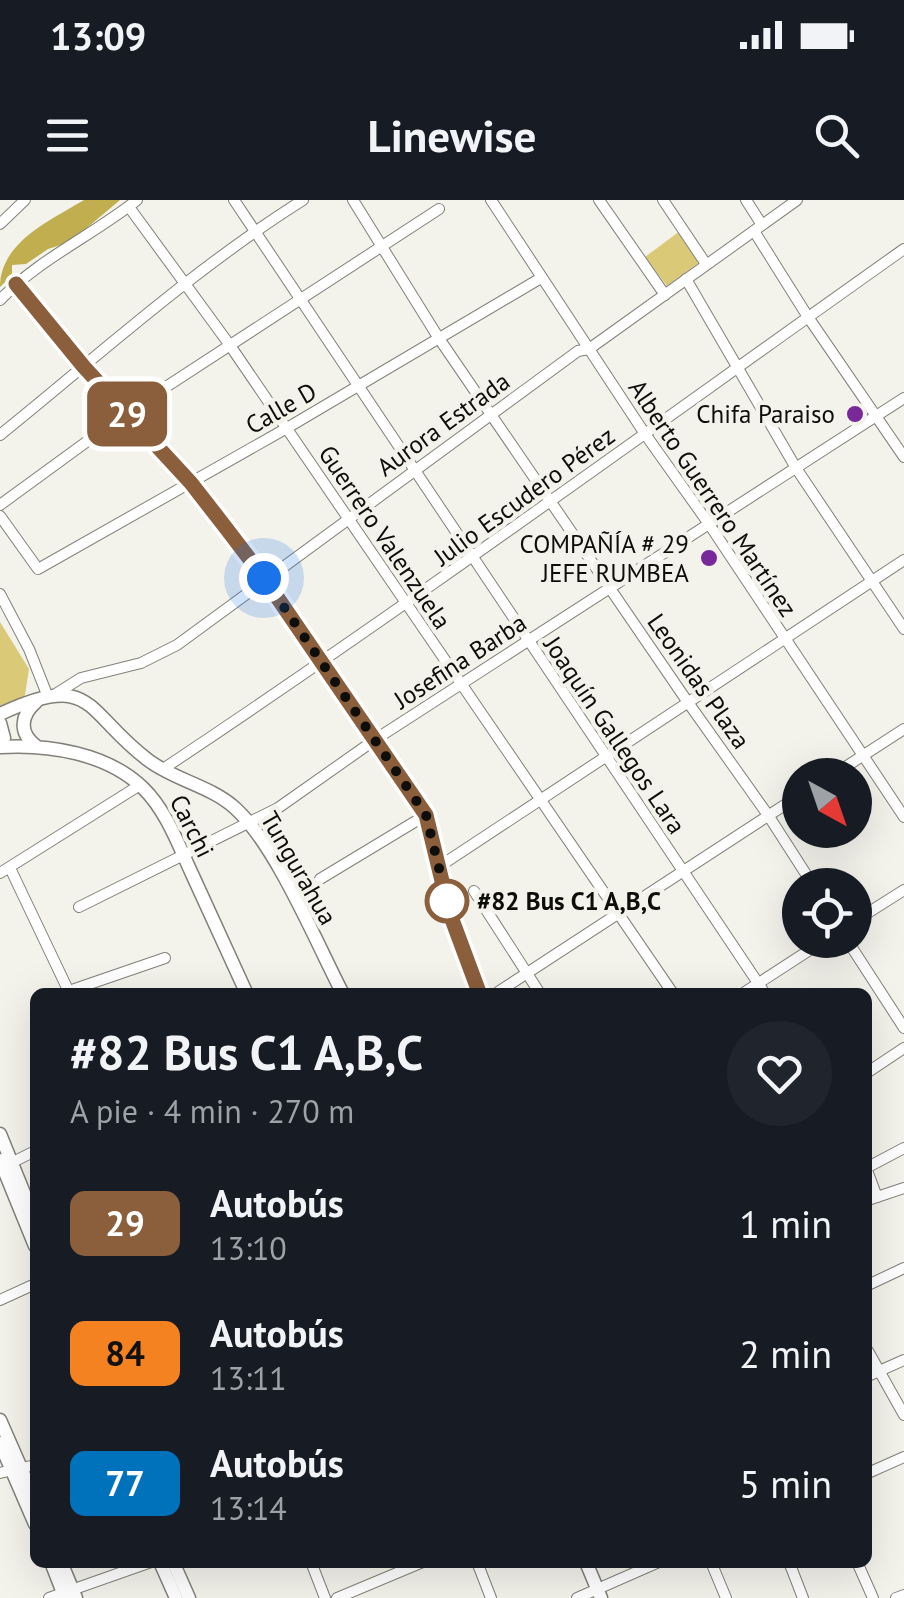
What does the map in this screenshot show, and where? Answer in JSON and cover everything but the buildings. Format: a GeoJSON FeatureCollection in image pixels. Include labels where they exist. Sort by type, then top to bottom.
{"type":"FeatureCollection","features":[{"type":"Feature","properties":{"kind":"main road"},"geometry":{"type":"LineString","coordinates":[[0,714],[48,697]]}},
{"type":"Feature","properties":{"kind":"main road"},"geometry":{"type":"LineString","coordinates":[[36,746],[24,731],[23,721],[26,712],[48,697]]}},
{"type":"Feature","properties":{"kind":"main road","name":"Tungurahua"},"geometry":{"type":"LineString","coordinates":[[48,697],[82,699],[95,707],[145,758],[232,805],[250,824],[284,880],[340,988]]}},
{"type":"Feature","properties":{"kind":"main road"},"geometry":{"type":"LineString","coordinates":[[0,723],[1,747]]}},
{"type":"Feature","properties":{"kind":"main road","name":"Carchi"},"geometry":{"type":"LineString","coordinates":[[1,747],[36,746],[92,758],[140,785],[158,806],[184,856],[244,988]]}},
{"type":"Feature","properties":{"kind":"main road"},"geometry":{"type":"LineString","coordinates":[[0,1134],[4,1163],[30,1233]]}},
{"type":"Feature","properties":{"kind":"main road"},"geometry":{"type":"LineString","coordinates":[[4,1163],[30,1211]]}},
{"type":"Feature","properties":{"kind":"main road"},"geometry":{"type":"LineString","coordinates":[[0,1420],[30,1509]]}},
{"type":"Feature","properties":{"kind":"main road"},"geometry":{"type":"LineString","coordinates":[[0,1442],[30,1491]]}},
{"type":"Feature","properties":{"kind":"main road"},"geometry":{"type":"LineString","coordinates":[[54,1568],[69,1595]]}},
{"type":"Feature","properties":{"kind":"main road"},"geometry":{"type":"LineString","coordinates":[[62,1568],[69,1595]]}},
{"type":"Feature","properties":{"kind":"main road"},"geometry":{"type":"LineString","coordinates":[[163,1568],[176,1598]]}},
{"type":"Feature","properties":{"kind":"main road"},"geometry":{"type":"LineString","coordinates":[[176,1568],[189,1598]]}},
{"type":"Feature","properties":{"kind":"main road"},"geometry":{"type":"LineString","coordinates":[[588,1568],[599,1594]]}},
{"type":"Feature","properties":{"kind":"street"},"geometry":{"type":"LineString","coordinates":[[0,224],[25,200]]}},
{"type":"Feature","properties":{"kind":"street","name":"Joaquín Gallegos Lara"},"geometry":{"type":"LineString","coordinates":[[234,200],[761,988]]}},
{"type":"Feature","properties":{"kind":"street"},"geometry":{"type":"LineString","coordinates":[[0,435],[187,283],[255,231],[304,200]]}},
{"type":"Feature","properties":{"kind":"street","name":"Leonidas Plaza"},"geometry":{"type":"LineString","coordinates":[[353,200],[438,337],[801,868]]}},
{"type":"Feature","properties":{"kind":"street","name":"Alberto Guerrero Martínez"},"geometry":{"type":"LineString","coordinates":[[491,200],[644,434],[709,524],[904,817]]}},
{"type":"Feature","properties":{"kind":"street"},"geometry":{"type":"LineString","coordinates":[[599,200],[665,295]]}},
{"type":"Feature","properties":{"kind":"street"},"geometry":{"type":"LineString","coordinates":[[663,200],[706,264]]}},
{"type":"Feature","properties":{"kind":"street"},"geometry":{"type":"LineString","coordinates":[[746,200],[808,317],[904,457]]}},
{"type":"Feature","properties":{"kind":"street","name":"Aurora Estrada"},"geometry":{"type":"LineString","coordinates":[[48,697],[103,670],[160,656],[491,414],[797,200]]}},
{"type":"Feature","properties":{"kind":"street"},"geometry":{"type":"LineString","coordinates":[[0,300],[16,284],[133,203]]}},
{"type":"Feature","properties":{"kind":"street","name":"Guerrero Valenzuela"},"geometry":{"type":"LineString","coordinates":[[133,203],[669,988]]}},
{"type":"Feature","properties":{"kind":"street"},"geometry":{"type":"LineString","coordinates":[[0,505],[126,412],[438,209]]}},
{"type":"Feature","properties":{"kind":"street","name":"Julio Escudero Pérez"},"geometry":{"type":"LineString","coordinates":[[162,770],[473,558],[904,249]]}},
{"type":"Feature","properties":{"kind":"street","name":"Calle D"},"geometry":{"type":"LineString","coordinates":[[0,516],[38,569],[542,278]]}},
{"type":"Feature","properties":{"kind":"street"},"geometry":{"type":"LineString","coordinates":[[686,279],[796,468],[904,629]]}},
{"type":"Feature","properties":{"kind":"street"},"geometry":{"type":"LineString","coordinates":[[16,284],[84,367],[191,483],[264,578],[426,815],[437,868],[478,988]]}},
{"type":"Feature","properties":{"kind":"street","name":"Josefina Barba"},"geometry":{"type":"LineString","coordinates":[[79,908],[250,824],[904,398]]}},
{"type":"Feature","properties":{"kind":"street"},"geometry":{"type":"LineString","coordinates":[[437,868],[904,560]]}},
{"type":"Feature","properties":{"kind":"street"},"geometry":{"type":"LineString","coordinates":[[0,594],[29,649],[48,697]]}},
{"type":"Feature","properties":{"kind":"street"},"geometry":{"type":"LineString","coordinates":[[860,758],[904,730]]}},
{"type":"Feature","properties":{"kind":"street"},"geometry":{"type":"LineString","coordinates":[[67,988],[5,870],[140,785]]}},
{"type":"Feature","properties":{"kind":"street"},"geometry":{"type":"LineString","coordinates":[[504,988],[782,806]]}},
{"type":"Feature","properties":{"kind":"street"},"geometry":{"type":"LineString","coordinates":[[320,878],[426,815]]}},
{"type":"Feature","properties":{"kind":"street"},"geometry":{"type":"LineString","coordinates":[[872,910],[904,890]]}},
{"type":"Feature","properties":{"kind":"street"},"geometry":{"type":"LineString","coordinates":[[474,891],[536,988]]}},
{"type":"Feature","properties":{"kind":"street"},"geometry":{"type":"LineString","coordinates":[[80,988],[166,958]]}},
{"type":"Feature","properties":{"kind":"street"},"geometry":{"type":"LineString","coordinates":[[761,988],[801,958]]}},
{"type":"Feature","properties":{"kind":"street"},"geometry":{"type":"LineString","coordinates":[[859,958],[904,1028]]}},
{"type":"Feature","properties":{"kind":"street"},"geometry":{"type":"LineString","coordinates":[[872,1069],[904,1048]]}},
{"type":"Feature","properties":{"kind":"street"},"geometry":{"type":"LineString","coordinates":[[872,1168],[904,1148]]}},
{"type":"Feature","properties":{"kind":"street"},"geometry":{"type":"LineString","coordinates":[[4,1163],[30,1154]]}},
{"type":"Feature","properties":{"kind":"street"},"geometry":{"type":"LineString","coordinates":[[872,1199],[904,1188]]}},
{"type":"Feature","properties":{"kind":"street"},"geometry":{"type":"LineString","coordinates":[[872,1283],[904,1268]]}},
{"type":"Feature","properties":{"kind":"street"},"geometry":{"type":"LineString","coordinates":[[0,1300],[30,1286]]}},
{"type":"Feature","properties":{"kind":"street"},"geometry":{"type":"LineString","coordinates":[[904,1360],[873,1373],[904,1415]]}},
{"type":"Feature","properties":{"kind":"street"},"geometry":{"type":"LineString","coordinates":[[872,1470],[904,1457]]}},
{"type":"Feature","properties":{"kind":"street"},"geometry":{"type":"LineString","coordinates":[[49,1598],[69,1595],[136,1568]]}},
{"type":"Feature","properties":{"kind":"street"},"geometry":{"type":"LineString","coordinates":[[313,1568],[325,1598]]}},
{"type":"Feature","properties":{"kind":"street"},"geometry":{"type":"LineString","coordinates":[[337,1598],[409,1568]]}},
{"type":"Feature","properties":{"kind":"street"},"geometry":{"type":"LineString","coordinates":[[479,1568],[491,1598]]}},
{"type":"Feature","properties":{"kind":"street"},"geometry":{"type":"LineString","coordinates":[[577,1598],[599,1594],[648,1568]]}},
{"type":"Feature","properties":{"kind":"street"},"geometry":{"type":"LineString","coordinates":[[714,1568],[726,1598]]}},
{"type":"Feature","properties":{"kind":"street"},"geometry":{"type":"LineString","coordinates":[[791,1568],[803,1598]]}},
{"type":"Feature","properties":{"kind":"street"},"geometry":{"type":"LineString","coordinates":[[859,1568],[873,1598]]}},
{"type":"Feature","properties":{"kind":"street"},"geometry":{"type":"LineString","coordinates":[[896,1598],[904,1595]]}},
{"type":"Feature","properties":{"kind":"shaded area"},"geometry":{"type":"Polygon","coordinates":[[[84,200],[120,200],[70,242],[48,249],[26,264],[12,265],[12,275],[0,287],[8,257],[18,245],[43,224],[84,200]]]}},
{"type":"Feature","properties":{"kind":"shaded area"},"geometry":{"type":"Polygon","coordinates":[[[680,231],[701,261],[667,286],[645,257],[680,231]]]}},
{"type":"Feature","properties":{"kind":"shaded area"},"geometry":{"type":"Polygon","coordinates":[[[0,622],[29,669],[25,695],[0,708],[0,622]]]}},
{"type":"Feature","properties":{"kind":"bus line","name":"29"},"geometry":{"type":"LineString","coordinates":[[16,284],[226,528],[426,815],[450,914],[478,988]]}},
{"type":"Feature","properties":{"kind":"place","name":"Chifa Paraiso"},"geometry":{"type":"Point","coordinates":[855,414]}},
{"type":"Feature","properties":{"kind":"place","name":"COMPAÑÍA # 29 JEFE RUMBEA"},"geometry":{"type":"Point","coordinates":[709,558]}},
{"type":"Feature","properties":{"kind":"place","name":"#82 Bus C1 A,B,C"},"geometry":{"type":"Point","coordinates":[447,901]}},
{"type":"Feature","properties":{"kind":"route"},"geometry":{"type":"LineString","coordinates":[[264,578],[426,815],[447,901]]}}]}
